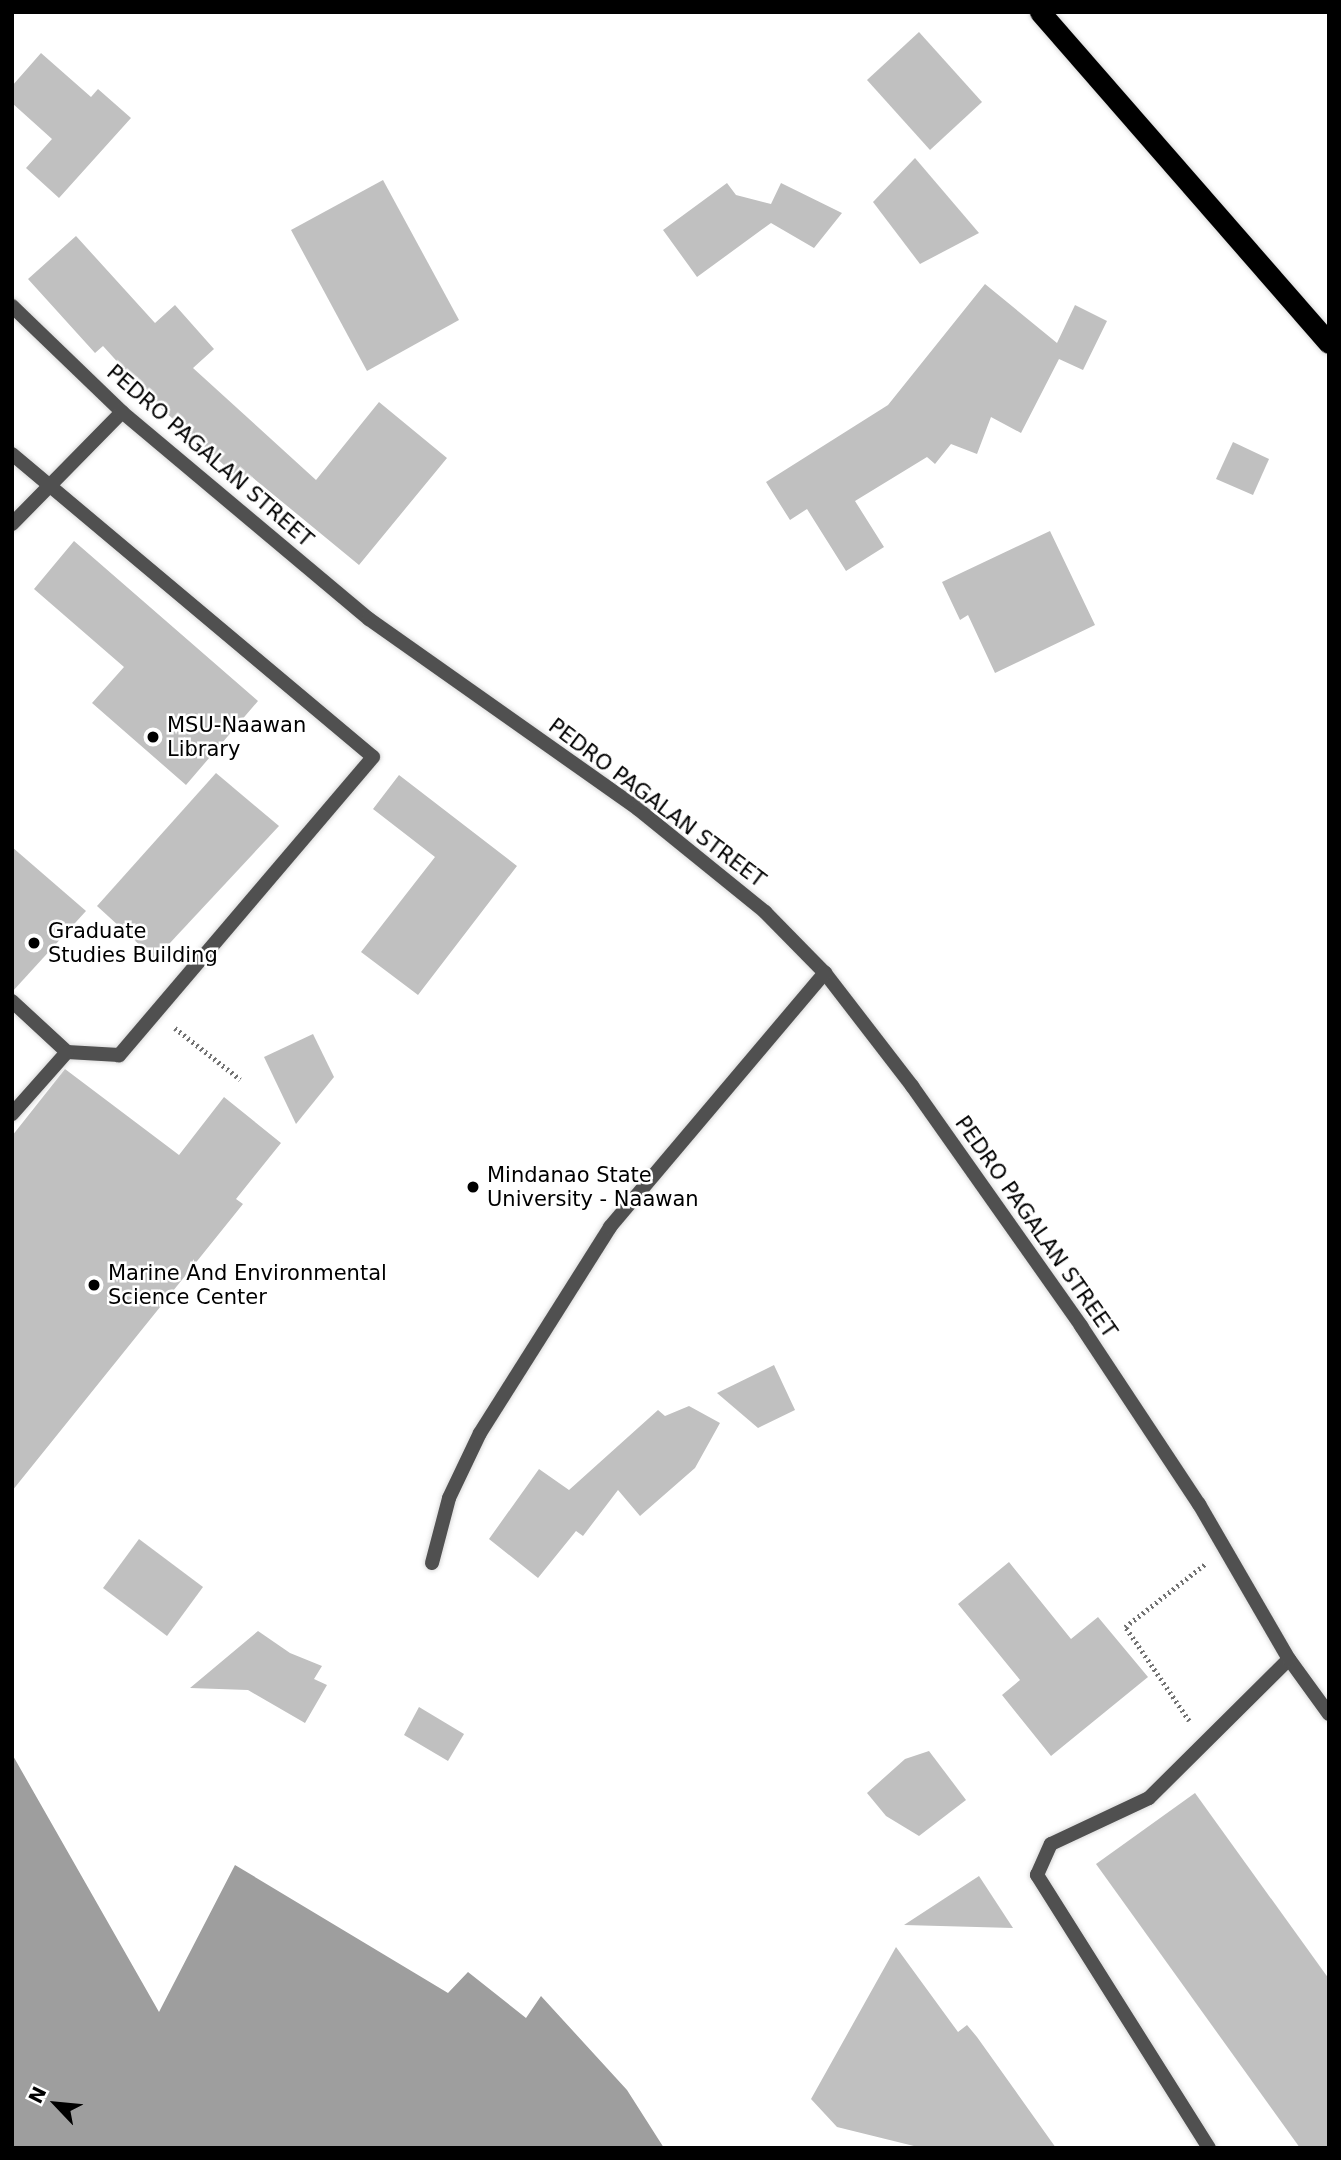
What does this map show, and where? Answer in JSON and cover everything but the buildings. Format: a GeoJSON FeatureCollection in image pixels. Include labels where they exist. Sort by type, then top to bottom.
{"type":"FeatureCollection","features":[{"type":"Feature","properties":{"kind":"highway"},"geometry":{"type":"LineString","coordinates":[[1040,12],[1329,344]]}},
{"type":"Feature","properties":{"kind":"street","name":"PEDRO PAGALAN STREET"},"geometry":{"type":"LineString","coordinates":[[12,306],[122,412],[369,619],[638,809],[765,912],[825,973],[1081,1326],[1225,1548],[1289,1659],[1329,1714]]}},
{"type":"Feature","properties":{"kind":"street"},"geometry":{"type":"LineString","coordinates":[[12,524],[122,412]]}},
{"type":"Feature","properties":{"kind":"street"},"geometry":{"type":"LineString","coordinates":[[12,454],[48,488],[373,757],[119,1055],[67,1052],[12,1001]]}},
{"type":"Feature","properties":{"kind":"street"},"geometry":{"type":"LineString","coordinates":[[432,1563],[449,1498],[480,1433],[610,1227],[825,973]]}},
{"type":"Feature","properties":{"kind":"street"},"geometry":{"type":"LineString","coordinates":[[12,1114],[67,1052]]}},
{"type":"Feature","properties":{"kind":"street"},"geometry":{"type":"LineString","coordinates":[[1209,2148],[1037,1875],[1051,1844],[1149,1798],[1289,1659]]}},
{"type":"Feature","properties":{"kind":"path"},"geometry":{"type":"LineString","coordinates":[[155,1013],[240,1079]]}},
{"type":"Feature","properties":{"kind":"path"},"geometry":{"type":"LineString","coordinates":[[1203,1742],[1125,1627],[1225,1548]]}},
{"type":"Feature","properties":{"kind":"shaded area"},"geometry":{"type":"Polygon","coordinates":[[[12,1754],[159,2012],[235,1865],[448,1993],[468,1972],[526,2018],[541,1996],[627,2090],[664,2148],[12,2148],[12,1754]]]}},
{"type":"Feature","properties":{"kind":"place","name":"MSU-Naawan Library"},"geometry":{"type":"Point","coordinates":[153,737]}},
{"type":"Feature","properties":{"kind":"place","name":"Graduate Studies Building"},"geometry":{"type":"Point","coordinates":[34,943]}},
{"type":"Feature","properties":{"kind":"place","name":"Mindanao State University - Naawan"},"geometry":{"type":"Point","coordinates":[473,1187]}},
{"type":"Feature","properties":{"kind":"place","name":"Marine And Environmental Science Center"},"geometry":{"type":"Point","coordinates":[94,1285]}}]}
